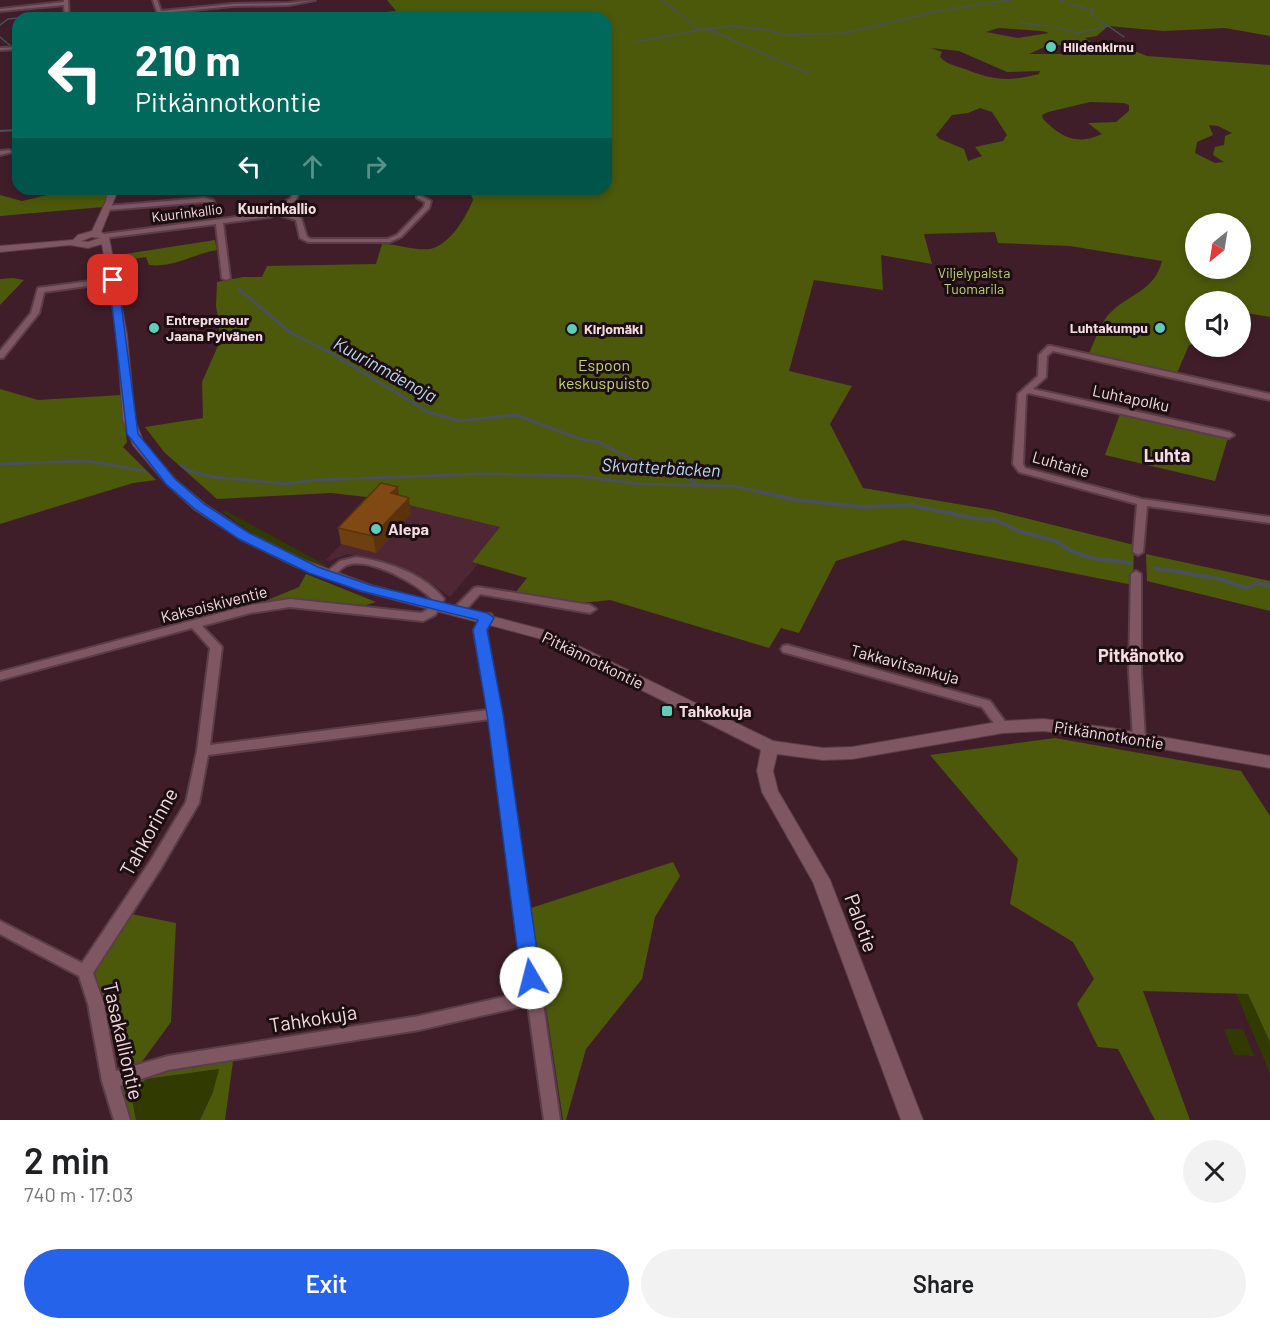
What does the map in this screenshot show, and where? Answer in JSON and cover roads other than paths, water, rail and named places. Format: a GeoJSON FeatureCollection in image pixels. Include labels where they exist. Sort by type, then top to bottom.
{"type":"FeatureCollection","features":[{"type":"Feature","properties":{"kind":"street"},"geometry":{"type":"LineString","coordinates":[[182,12],[232,5],[289,4],[313,0]]}},
{"type":"Feature","properties":{"kind":"street"},"geometry":{"type":"LineString","coordinates":[[0,10],[66,2]]}},
{"type":"Feature","properties":{"kind":"street"},"geometry":{"type":"LineString","coordinates":[[0,153],[9,152]]}},
{"type":"Feature","properties":{"kind":"street"},"geometry":{"type":"LineString","coordinates":[[101,237],[101,215],[112,195]]}},
{"type":"Feature","properties":{"kind":"street"},"geometry":{"type":"LineString","coordinates":[[276,212],[294,199],[295,195]]}},
{"type":"Feature","properties":{"kind":"street"},"geometry":{"type":"LineString","coordinates":[[276,212],[298,219],[304,238],[309,241],[388,241],[399,236],[427,207],[428,201],[419,197]]}},
{"type":"Feature","properties":{"kind":"street"},"geometry":{"type":"LineString","coordinates":[[107,207],[204,200],[211,201],[215,211]]}},
{"type":"Feature","properties":{"kind":"street","name":"Kuurinkallio"},"geometry":{"type":"LineString","coordinates":[[101,237],[219,222],[276,212]]}},
{"type":"Feature","properties":{"kind":"street"},"geometry":{"type":"LineString","coordinates":[[219,222],[226,278]]}},
{"type":"Feature","properties":{"kind":"street"},"geometry":{"type":"LineString","coordinates":[[30,246],[84,236],[101,237]]}},
{"type":"Feature","properties":{"kind":"street"},"geometry":{"type":"LineString","coordinates":[[76,243],[84,236]]}},
{"type":"Feature","properties":{"kind":"street"},"geometry":{"type":"LineString","coordinates":[[90,245],[101,237]]}},
{"type":"Feature","properties":{"kind":"street","name":"Pitkännotkontie"},"geometry":{"type":"LineString","coordinates":[[101,237],[109,258],[113,280],[122,335],[129,420],[137,442],[171,482],[200,507],[244,536],[328,575],[366,588],[543,634],[770,747],[823,754],[852,753],[1003,727],[1044,725],[1139,738],[1270,762]]}},
{"type":"Feature","properties":{"kind":"street"},"geometry":{"type":"LineString","coordinates":[[0,249],[76,243],[90,245],[109,258]]}},
{"type":"Feature","properties":{"kind":"street"},"geometry":{"type":"LineString","coordinates":[[0,357],[34,313],[41,290],[113,280]]}},
{"type":"Feature","properties":{"kind":"street","name":"Luhtatie"},"geometry":{"type":"LineString","coordinates":[[1270,397],[1057,348],[1046,349],[1042,355],[1042,377],[1022,394],[1018,464],[1023,470],[1142,502],[1270,520]]}},
{"type":"Feature","properties":{"kind":"street","name":"Luhtapolku"},"geometry":{"type":"LineString","coordinates":[[1027,390],[1229,435]]}},
{"type":"Feature","properties":{"kind":"street"},"geometry":{"type":"LineString","coordinates":[[1138,552],[1142,502]]}},
{"type":"Feature","properties":{"kind":"street"},"geometry":{"type":"LineString","coordinates":[[328,575],[348,561],[374,564],[399,573],[438,597],[436,606]]}},
{"type":"Feature","properties":{"kind":"street"},"geometry":{"type":"LineString","coordinates":[[1136,574],[1135,672],[1139,738]]}},
{"type":"Feature","properties":{"kind":"street"},"geometry":{"type":"LineString","coordinates":[[458,611],[478,590],[590,609]]}},
{"type":"Feature","properties":{"kind":"street","name":"Kaksoiskiventie"},"geometry":{"type":"LineString","coordinates":[[0,676],[250,609],[290,603],[423,617],[436,606]]}},
{"type":"Feature","properties":{"kind":"street"},"geometry":{"type":"LineString","coordinates":[[487,618],[480,630],[495,714],[552,1120]]}},
{"type":"Feature","properties":{"kind":"street","name":"Tahkorinne"},"geometry":{"type":"LineString","coordinates":[[85,972],[156,864],[192,803],[203,751],[216,647],[195,625]]}},
{"type":"Feature","properties":{"kind":"street","name":"Takkavitsankuja"},"geometry":{"type":"LineString","coordinates":[[787,649],[986,704],[1003,727]]}},
{"type":"Feature","properties":{"kind":"street"},"geometry":{"type":"LineString","coordinates":[[203,751],[495,714]]}},
{"type":"Feature","properties":{"kind":"street","name":"Palotie"},"geometry":{"type":"LineString","coordinates":[[770,747],[765,771],[770,792],[821,880],[912,1120]]}},
{"type":"Feature","properties":{"kind":"street"},"geometry":{"type":"LineString","coordinates":[[0,927],[85,972]]}},
{"type":"Feature","properties":{"kind":"street","name":"Tasakalliontie"},"geometry":{"type":"LineString","coordinates":[[85,972],[96,1004],[110,1081],[122,1120]]}},
{"type":"Feature","properties":{"kind":"street","name":"Tahkokuja"},"geometry":{"type":"LineString","coordinates":[[110,1081],[168,1063],[419,1023],[534,997]]}},
{"type":"Feature","properties":{"kind":"waterway"},"geometry":{"type":"LineString","coordinates":[[662,0],[700,30]]}},
{"type":"Feature","properties":{"kind":"waterway"},"geometry":{"type":"LineString","coordinates":[[707,29],[732,26],[762,29],[784,35],[845,33],[943,10],[1011,0]]}},
{"type":"Feature","properties":{"kind":"waterway"},"geometry":{"type":"LineString","coordinates":[[1060,0],[1066,2]]}},
{"type":"Feature","properties":{"kind":"waterway"},"geometry":{"type":"LineString","coordinates":[[1070,4],[1094,11],[1091,14],[1124,37]]}},
{"type":"Feature","properties":{"kind":"waterway"},"geometry":{"type":"LineString","coordinates":[[0,25],[12,19]]}},
{"type":"Feature","properties":{"kind":"waterway"},"geometry":{"type":"LineString","coordinates":[[1021,23],[1049,26]]}},
{"type":"Feature","properties":{"kind":"waterway"},"geometry":{"type":"LineString","coordinates":[[1055,27],[1079,33],[1108,26]]}},
{"type":"Feature","properties":{"kind":"waterway"},"geometry":{"type":"LineString","coordinates":[[700,30],[707,29]]}},
{"type":"Feature","properties":{"kind":"waterway"},"geometry":{"type":"LineString","coordinates":[[707,29],[810,74]]}},
{"type":"Feature","properties":{"kind":"waterway"},"geometry":{"type":"LineString","coordinates":[[636,42],[700,30]]}},
{"type":"Feature","properties":{"kind":"waterway"},"geometry":{"type":"LineString","coordinates":[[0,37],[11,46]]}},
{"type":"Feature","properties":{"kind":"waterway"},"geometry":{"type":"LineString","coordinates":[[0,131],[12,130]]}},
{"type":"Feature","properties":{"kind":"waterway","name":"Kuurinmäenoja"},"geometry":{"type":"LineString","coordinates":[[239,289],[291,333],[331,353],[428,412],[459,421],[516,415],[580,439],[599,442],[650,469],[682,475],[700,485]]}},
{"type":"Feature","properties":{"kind":"waterway","name":"Skvatterbäcken"},"geometry":{"type":"LineString","coordinates":[[0,464],[88,461],[144,471]]}},
{"type":"Feature","properties":{"kind":"waterway","name":"Skvatterbäcken"},"geometry":{"type":"LineString","coordinates":[[181,465],[192,472],[214,477],[286,484],[315,480],[481,474],[578,476],[639,484],[700,485]]}},
{"type":"Feature","properties":{"kind":"waterway","name":"Skvatterbäcken"},"geometry":{"type":"LineString","coordinates":[[700,485],[733,486],[768,494]]}},
{"type":"Feature","properties":{"kind":"waterway","name":"Skvatterbäcken"},"geometry":{"type":"LineString","coordinates":[[761,492],[796,500],[863,507],[910,505],[972,518],[996,520],[1019,531],[1056,541],[1073,552],[1092,558],[1131,563]]}},
{"type":"Feature","properties":{"kind":"waterway","name":"Skvatterbäcken"},"geometry":{"type":"LineString","coordinates":[[1155,568],[1220,579],[1246,588],[1258,583],[1270,586]]}},
{"type":"Feature","properties":{"kind":"place","name":"Hiidenkirnu"},"geometry":{"type":"Point","coordinates":[1051,47]}},
{"type":"Feature","properties":{"kind":"place","name":"Entrepreneur Jaana Pylvänen"},"geometry":{"type":"Point","coordinates":[154,328]}},
{"type":"Feature","properties":{"kind":"place","name":"Luhtakumpu"},"geometry":{"type":"Point","coordinates":[1160,328]}},
{"type":"Feature","properties":{"kind":"place","name":"Kirjomäki"},"geometry":{"type":"Point","coordinates":[572,329]}},
{"type":"Feature","properties":{"kind":"place","name":"Alepa"},"geometry":{"type":"Point","coordinates":[376,529]}},
{"type":"Feature","properties":{"kind":"place","name":"Tahkokuja"},"geometry":{"type":"Point","coordinates":[667,711]}},
{"type":"Feature","properties":{"kind":"district","name":"Kuurinkallio"},"geometry":{"type":"Point","coordinates":[277,209]}},
{"type":"Feature","properties":{"kind":"district","name":"Luhta"},"geometry":{"type":"Point","coordinates":[1167,456]}},
{"type":"Feature","properties":{"kind":"district","name":"Pitkänotko"},"geometry":{"type":"Point","coordinates":[1141,656]}},
{"type":"Feature","properties":{"kind":"park label","name":"Viljelypalsta Tuomarila"},"geometry":{"type":"Point","coordinates":[974,282]}},
{"type":"Feature","properties":{"kind":"park label","name":"Espoon keskuspuisto"},"geometry":{"type":"Point","coordinates":[604,374]}}]}
